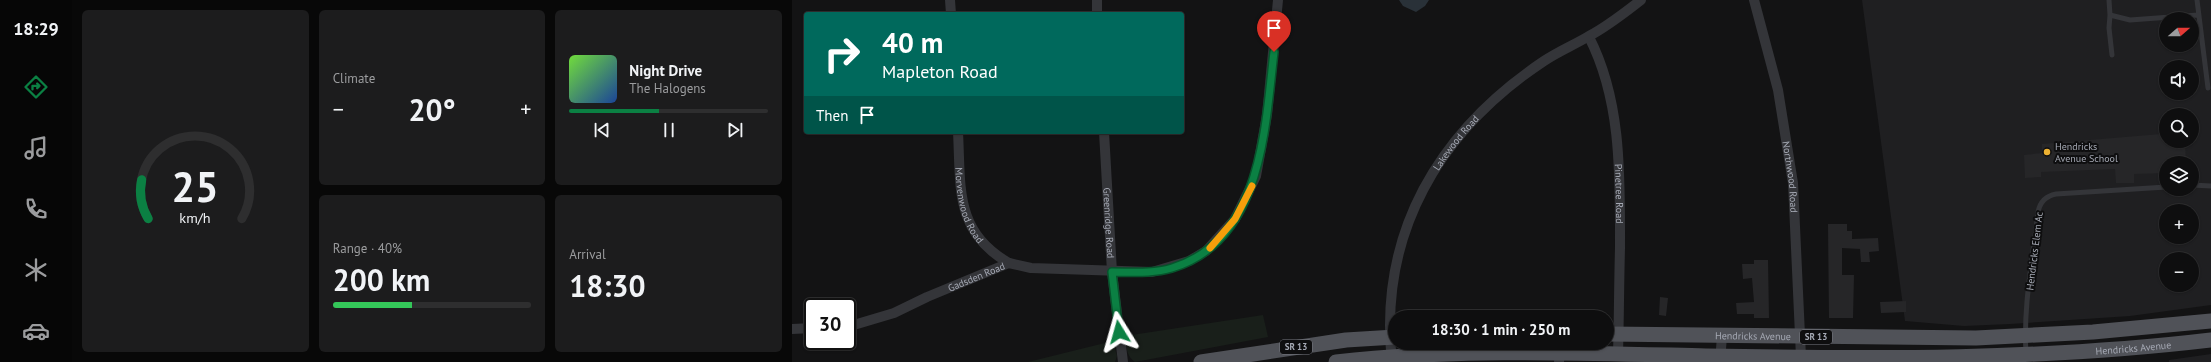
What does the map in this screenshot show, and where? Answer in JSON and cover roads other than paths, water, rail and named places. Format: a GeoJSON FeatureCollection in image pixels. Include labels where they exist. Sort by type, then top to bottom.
{"type":"FeatureCollection","features":[{"type":"Feature","properties":{"kind":"main road","name":"Hendricks Avenue"},"geometry":{"type":"LineString","coordinates":[[1614,335],[1912,339],[2025,336],[2093,332],[2211,320]]}},
{"type":"Feature","properties":{"kind":"main road","name":"SR 13"},"geometry":{"type":"LineString","coordinates":[[1201,362],[1226,360],[1346,340],[1388,337]]}},
{"type":"Feature","properties":{"kind":"main road","name":"Hendricks Avenue"},"geometry":{"type":"LineString","coordinates":[[1336,362],[1392,360],[1485,353],[1618,354],[1720,359],[1801,357],[1912,360],[2026,356],[2124,350],[2211,340]]}},
{"type":"Feature","properties":{"kind":"street"},"geometry":{"type":"LineString","coordinates":[[950,0],[951,12]]}},
{"type":"Feature","properties":{"kind":"street"},"geometry":{"type":"LineString","coordinates":[[1097,0],[1098,12]]}},
{"type":"Feature","properties":{"kind":"street","name":"Gadsden Road"},"geometry":{"type":"LineString","coordinates":[[856,324],[894,312],[927,296],[1009,263],[1031,268],[1112,272],[1152,272],[1189,261],[1206,252],[1235,219],[1256,176],[1267,115],[1278,0]]}},
{"type":"Feature","properties":{"kind":"street","name":"Lakewood Road"},"geometry":{"type":"LineString","coordinates":[[1392,310],[1392,288],[1402,238],[1418,199],[1435,169],[1472,121],[1502,92],[1545,60],[1589,37],[1641,0]]}},
{"type":"Feature","properties":{"kind":"street","name":"Northwood Road"},"geometry":{"type":"LineString","coordinates":[[1754,0],[1778,90],[1788,148],[1794,197],[1801,357]]}},
{"type":"Feature","properties":{"kind":"street","name":"Pinetree Road"},"geometry":{"type":"LineString","coordinates":[[1589,37],[1603,72],[1616,130],[1620,206],[1614,317]]}},
{"type":"Feature","properties":{"kind":"street","name":"Morvenwood Road"},"geometry":{"type":"LineString","coordinates":[[958,134],[962,203],[967,217],[980,240],[988,249],[1009,263]]}},
{"type":"Feature","properties":{"kind":"street","name":"Greenridge Road"},"geometry":{"type":"LineString","coordinates":[[1104,134],[1112,272],[1124,362]]}},
{"type":"Feature","properties":{"kind":"street"},"geometry":{"type":"LineString","coordinates":[[792,329],[804,328]]}},
{"type":"Feature","properties":{"kind":"street"},"geometry":{"type":"LineString","coordinates":[[1720,359],[1722,336]]}},
{"type":"Feature","properties":{"kind":"street","name":"Pinetree Road"},"geometry":{"type":"LineString","coordinates":[[1614,339],[1618,354]]}},
{"type":"Feature","properties":{"kind":"street"},"geometry":{"type":"LineString","coordinates":[[1912,339],[1912,360]]}},
{"type":"Feature","properties":{"kind":"street","name":"Lakewood Road"},"geometry":{"type":"LineString","coordinates":[[1392,350],[1392,360]]}},
{"type":"Feature","properties":{"kind":"lane"},"geometry":{"type":"LineString","coordinates":[[2109,0],[2109,28],[2112,55]]}},
{"type":"Feature","properties":{"kind":"lane"},"geometry":{"type":"LineString","coordinates":[[2197,0],[2198,12]]}},
{"type":"Feature","properties":{"kind":"lane"},"geometry":{"type":"LineString","coordinates":[[2110,15],[2130,20],[2159,18]]}},
{"type":"Feature","properties":{"kind":"lane"},"geometry":{"type":"LineString","coordinates":[[2199,22],[2208,88]]}},
{"type":"Feature","properties":{"kind":"lane"},"geometry":{"type":"LineString","coordinates":[[2199,185],[2211,186]]}},
{"type":"Feature","properties":{"kind":"lane","name":"Hendricks Elem Ac"},"geometry":{"type":"LineString","coordinates":[[2026,356],[2025,336],[2038,212],[2045,198],[2056,194],[2159,187]]}},
{"type":"Feature","properties":{"kind":"place","name":"Hendricks Avenue School"},"geometry":{"type":"Point","coordinates":[2047,152]}}]}
